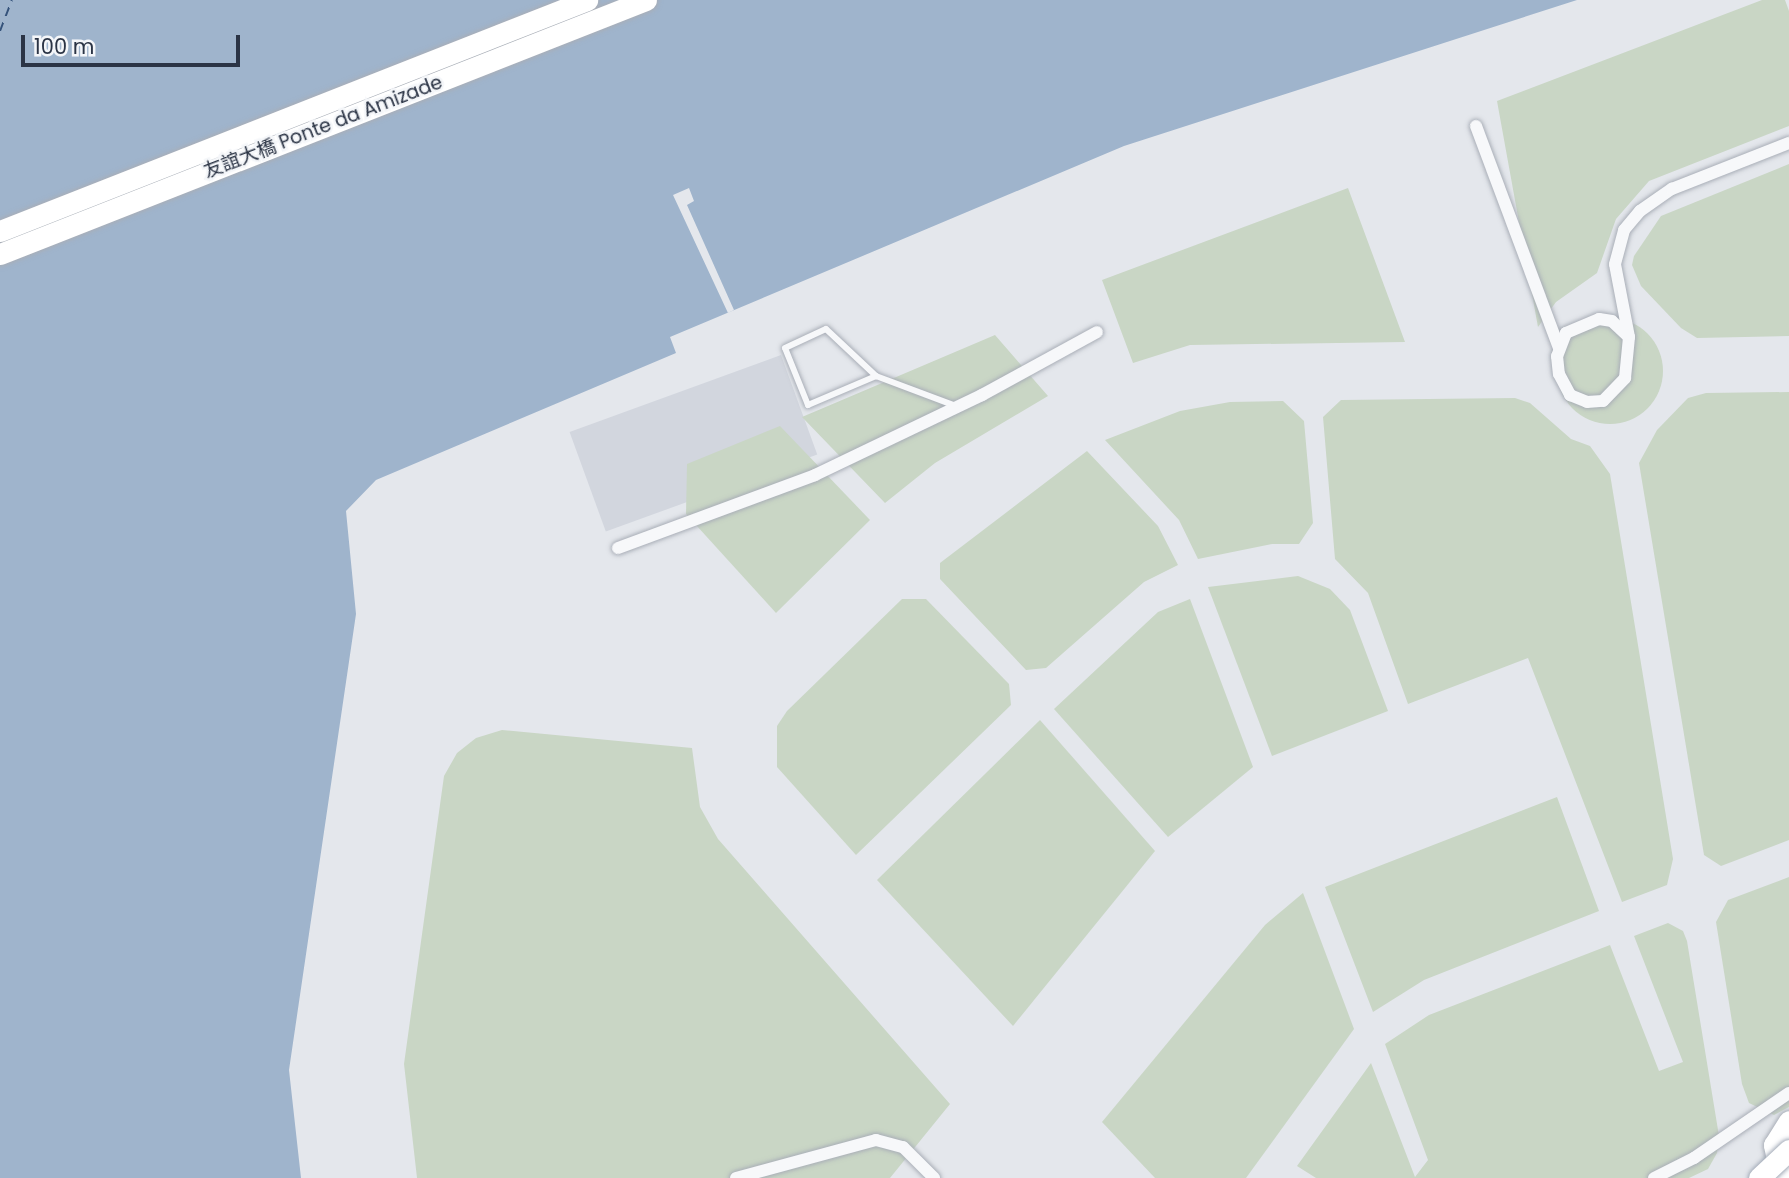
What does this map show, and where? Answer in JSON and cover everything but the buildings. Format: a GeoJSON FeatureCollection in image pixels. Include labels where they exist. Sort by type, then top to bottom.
{"type":"FeatureCollection","features":[{"type":"Feature","properties":{"kind":"main road","name":"友誼大橋 Ponte da Amizade"},"geometry":{"type":"LineString","coordinates":[[0,231],[587,0]]}},
{"type":"Feature","properties":{"kind":"main road","name":"友誼大橋 Ponte da Amizade"},"geometry":{"type":"LineString","coordinates":[[0,254],[646,0]]}},
{"type":"Feature","properties":{"kind":"main road"},"geometry":{"type":"LineString","coordinates":[[1783,1178],[1774,1145],[1789,1121]]}},
{"type":"Feature","properties":{"kind":"main road"},"geometry":{"type":"LineString","coordinates":[[1759,1178],[1789,1150]]}},
{"type":"Feature","properties":{"kind":"street"},"geometry":{"type":"LineString","coordinates":[[1476,125],[1559,348],[1559,374],[1570,395],[1587,402],[1603,401],[1625,378],[1629,337],[1620,304],[1615,264],[1618,246],[1640,211],[1672,189],[1789,143]]}},
{"type":"Feature","properties":{"kind":"street"},"geometry":{"type":"LineString","coordinates":[[1559,348],[1566,333],[1599,318],[1612,321],[1629,337]]}},
{"type":"Feature","properties":{"kind":"street"},"geometry":{"type":"LineString","coordinates":[[618,548],[815,475],[957,407],[1097,332]]}},
{"type":"Feature","properties":{"kind":"street"},"geometry":{"type":"LineString","coordinates":[[1654,1178],[1694,1158],[1789,1093]]}},
{"type":"Feature","properties":{"kind":"street"},"geometry":{"type":"LineString","coordinates":[[736,1178],[876,1139],[903,1146],[934,1178]]}},
{"type":"Feature","properties":{"kind":"lane"},"geometry":{"type":"LineString","coordinates":[[876,376],[807,405],[785,348],[826,329],[876,376],[957,407]]}},
{"type":"Feature","properties":{"kind":"lane"},"geometry":{"type":"LineString","coordinates":[[1783,1178],[1789,1174]]}},
{"type":"Feature","properties":{"kind":"shaded area"},"geometry":{"type":"Polygon","coordinates":[[[781,355],[817,455],[606,532],[570,432],[781,355]]]}},
{"type":"Feature","properties":{"kind":"green space"},"geometry":{"type":"Polygon","coordinates":[[[1762,0],[1785,0],[1789,11],[1789,126],[1649,181],[1616,219],[1597,273],[1556,302],[1538,327],[1497,101],[1762,0]]]}},
{"type":"Feature","properties":{"kind":"green space"},"geometry":{"type":"Polygon","coordinates":[[[1789,164],[1789,336],[1697,338],[1681,328],[1641,286],[1632,265],[1634,256],[1661,216],[1789,164]]]}},
{"type":"Feature","properties":{"kind":"green space"},"geometry":{"type":"Polygon","coordinates":[[[1348,188],[1405,342],[1190,345],[1133,363],[1102,280],[1348,188]]]}},
{"type":"Feature","properties":{"kind":"green space"},"geometry":{"type":"Polygon","coordinates":[[[1610,318],[1630,322],[1648,333],[1659,351],[1663,371],[1659,391],[1648,409],[1630,420],[1610,424],[1590,420],[1572,409],[1561,391],[1557,371],[1561,351],[1572,333],[1590,322],[1610,318]]]}},
{"type":"Feature","properties":{"kind":"green space"},"geometry":{"type":"Polygon","coordinates":[[[995,335],[1048,396],[935,463],[885,503],[802,417],[995,335]]]}},
{"type":"Feature","properties":{"kind":"green space"},"geometry":{"type":"Polygon","coordinates":[[[1789,392],[1789,840],[1721,866],[1704,855],[1639,463],[1657,430],[1688,398],[1706,393],[1789,392]]]}},
{"type":"Feature","properties":{"kind":"green space"},"geometry":{"type":"Polygon","coordinates":[[[1515,398],[1530,403],[1571,439],[1590,446],[1610,474],[1673,859],[1667,885],[1622,902],[1528,658],[1408,704],[1368,593],[1335,559],[1323,417],[1341,400],[1515,398]]]}},
{"type":"Feature","properties":{"kind":"green space"},"geometry":{"type":"Polygon","coordinates":[[[1283,401],[1304,421],[1313,523],[1299,544],[1272,544],[1198,559],[1179,520],[1105,440],[1180,411],[1230,402],[1283,401]]]}},
{"type":"Feature","properties":{"kind":"green space"},"geometry":{"type":"Polygon","coordinates":[[[780,426],[870,520],[776,613],[686,514],[687,464],[780,426]]]}},
{"type":"Feature","properties":{"kind":"green space"},"geometry":{"type":"Polygon","coordinates":[[[1087,451],[1158,526],[1178,565],[1144,582],[1046,668],[1026,670],[940,579],[940,563],[1087,451]]]}},
{"type":"Feature","properties":{"kind":"green space"},"geometry":{"type":"Polygon","coordinates":[[[1298,576],[1330,589],[1350,610],[1388,711],[1272,756],[1208,587],[1298,576]]]}},
{"type":"Feature","properties":{"kind":"green space"},"geometry":{"type":"Polygon","coordinates":[[[902,599],[926,599],[1009,684],[1011,705],[856,855],[777,767],[777,726],[787,711],[902,599]]]}},
{"type":"Feature","properties":{"kind":"green space"},"geometry":{"type":"Polygon","coordinates":[[[1190,599],[1253,767],[1168,837],[1054,709],[1158,612],[1190,599]]]}},
{"type":"Feature","properties":{"kind":"green space"},"geometry":{"type":"Polygon","coordinates":[[[1040,720],[1155,851],[1013,1026],[877,880],[1040,720]]]}},
{"type":"Feature","properties":{"kind":"green space"},"geometry":{"type":"Polygon","coordinates":[[[502,730],[692,748],[700,807],[718,839],[950,1104],[890,1178],[417,1178],[404,1064],[444,776],[457,753],[476,738],[502,730]]]}},
{"type":"Feature","properties":{"kind":"green space"},"geometry":{"type":"Polygon","coordinates":[[[1557,797],[1599,911],[1424,980],[1373,1012],[1325,887],[1557,797]]]}},
{"type":"Feature","properties":{"kind":"green space"},"geometry":{"type":"Polygon","coordinates":[[[1789,877],[1789,1107],[1774,1115],[1749,1103],[1742,1084],[1716,922],[1728,900],[1789,877]]]}},
{"type":"Feature","properties":{"kind":"green space"},"geometry":{"type":"Polygon","coordinates":[[[1303,893],[1354,1029],[1246,1178],[1155,1178],[1102,1122],[1265,925],[1303,893]]]}},
{"type":"Feature","properties":{"kind":"green space"},"geometry":{"type":"Polygon","coordinates":[[[1668,923],[1683,931],[1687,941],[1719,1136],[1717,1153],[1708,1169],[1689,1178],[1316,1178],[1297,1166],[1371,1063],[1415,1177],[1428,1160],[1385,1044],[1429,1015],[1610,945],[1659,1071],[1683,1062],[1634,936],[1668,923]]]}},
{"type":"Feature","properties":{"kind":"water"},"geometry":{"type":"Polygon","coordinates":[[[0,0],[1577,0],[1124,146],[670,337],[676,353],[376,480],[346,511],[356,614],[289,1070],[301,1178],[0,1178],[0,0]]]}},
{"type":"Feature","properties":{"kind":"pier"},"geometry":{"type":"Polygon","coordinates":[[[689,188],[694,201],[687,205],[734,310],[728,313],[673,195],[689,188]]]}},
{"type":"Feature","properties":{"kind":"ferry route"},"geometry":{"type":"LineString","coordinates":[[0,31],[12,0]]}}]}
